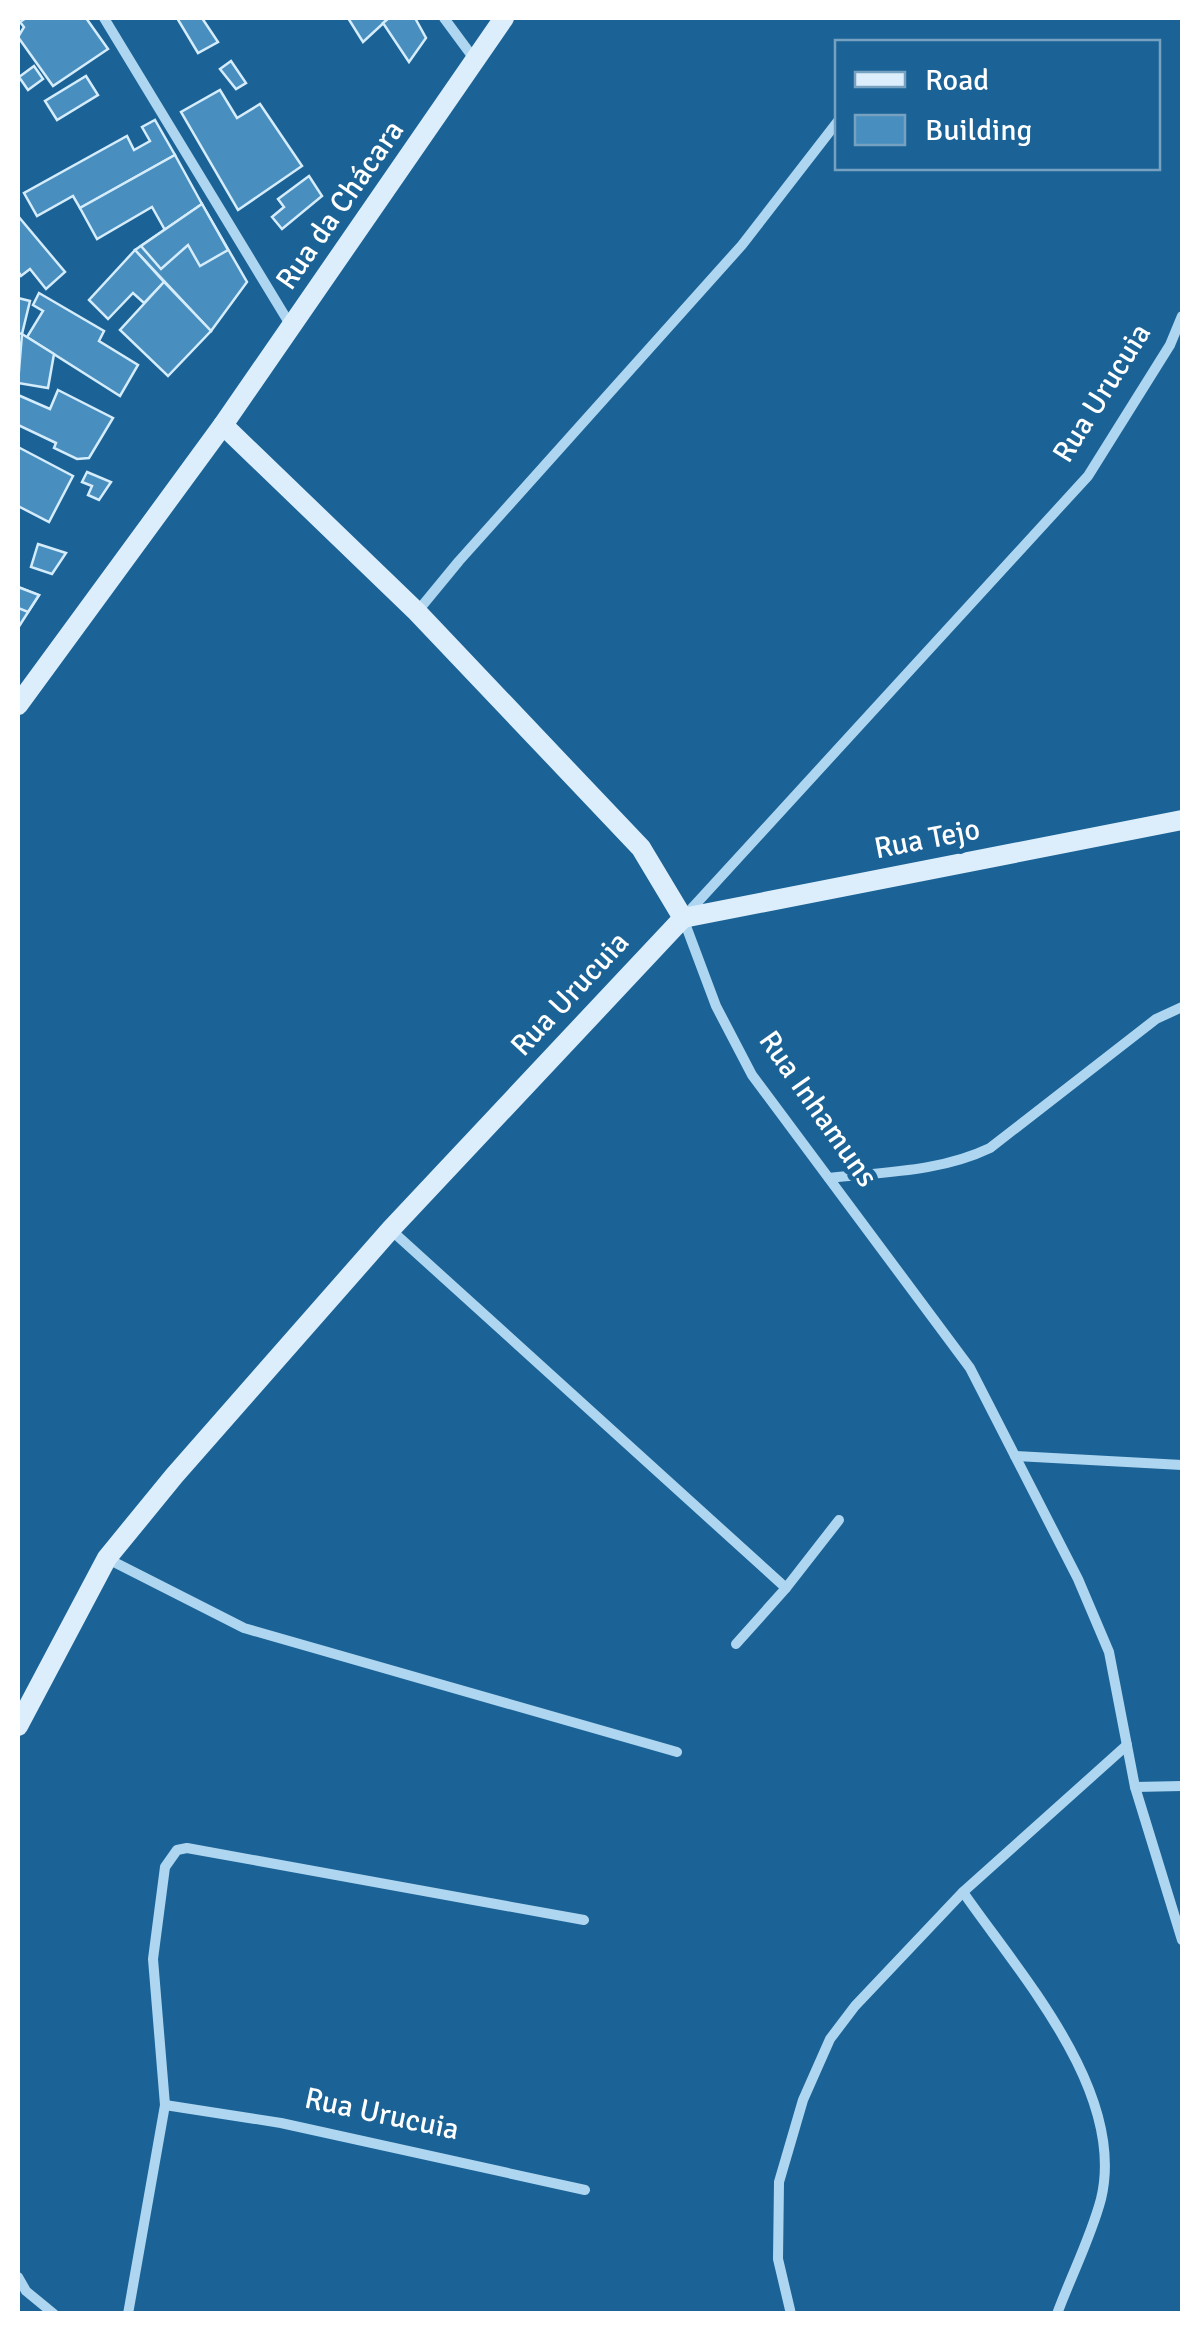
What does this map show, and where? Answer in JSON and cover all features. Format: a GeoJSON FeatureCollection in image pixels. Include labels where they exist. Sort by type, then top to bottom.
{"type":"FeatureCollection","features":[{"type":"Feature","properties":{"kind":"street"},"geometry":{"type":"LineString","coordinates":[[104,18],[292,327]]}},
{"type":"Feature","properties":{"kind":"street"},"geometry":{"type":"LineString","coordinates":[[444,18],[476,60]]}},
{"type":"Feature","properties":{"kind":"street","name":"Rua da Chácara"},"geometry":{"type":"LineString","coordinates":[[18,705],[223,425],[504,18]]}},
{"type":"Feature","properties":{"kind":"street"},"geometry":{"type":"LineString","coordinates":[[417,612],[458,561],[742,245],[835,125]]}},
{"type":"Feature","properties":{"kind":"street","name":"Rua Urucuia"},"geometry":{"type":"LineString","coordinates":[[18,1726],[107,1558],[174,1476],[390,1229],[683,918],[1088,476],[1176,344],[1182,316]]}},
{"type":"Feature","properties":{"kind":"street","name":"Rua Inhamuns"},"geometry":{"type":"LineString","coordinates":[[223,425],[417,612],[641,848],[683,918],[716,1006],[752,1075],[970,1368],[1078,1578],[1109,1652],[1135,1786],[1182,1940]]}},
{"type":"Feature","properties":{"kind":"street","name":"Rua Tejo"},"geometry":{"type":"LineString","coordinates":[[683,918],[1182,820]]}},
{"type":"Feature","properties":{"kind":"street"},"geometry":{"type":"LineString","coordinates":[[829,1178],[940,1166],[990,1148],[1156,1019],[1182,1006]]}},
{"type":"Feature","properties":{"kind":"street"},"geometry":{"type":"LineString","coordinates":[[390,1229],[786,1588]]}},
{"type":"Feature","properties":{"kind":"street"},"geometry":{"type":"LineString","coordinates":[[1015,1456],[1182,1465]]}},
{"type":"Feature","properties":{"kind":"street"},"geometry":{"type":"LineString","coordinates":[[736,1644],[839,1520]]}},
{"type":"Feature","properties":{"kind":"street"},"geometry":{"type":"LineString","coordinates":[[107,1558],[244,1628],[678,1752]]}},
{"type":"Feature","properties":{"kind":"street"},"geometry":{"type":"LineString","coordinates":[[791,2314],[778,2259],[779,2182],[803,2100],[830,2039],[855,2006],[962,1892],[1126,1744]]}},
{"type":"Feature","properties":{"kind":"street"},"geometry":{"type":"LineString","coordinates":[[1135,1786],[1182,1786]]}},
{"type":"Feature","properties":{"kind":"street"},"geometry":{"type":"LineString","coordinates":[[128,2314],[165,2106],[153,1959],[166,1868],[178,1850],[187,1848],[584,1920]]}},
{"type":"Feature","properties":{"kind":"street"},"geometry":{"type":"LineString","coordinates":[[962,1892],[1056,2026],[1089,2088],[1105,2143],[1102,2197],[1057,2314]]}},
{"type":"Feature","properties":{"kind":"street","name":"Rua Urucuia"},"geometry":{"type":"LineString","coordinates":[[165,2106],[281,2123],[585,2190]]}},
{"type":"Feature","properties":{"kind":"street"},"geometry":{"type":"LineString","coordinates":[[18,2277],[26,2291],[54,2314]]}},
{"type":"Feature","properties":{"kind":"building"},"geometry":{"type":"Polygon","coordinates":[[[26,18],[86,18],[108,49],[53,86],[18,37],[24,27],[20,22],[26,18]]]}},
{"type":"Feature","properties":{"kind":"building"},"geometry":{"type":"Polygon","coordinates":[[[177,18],[202,18],[218,42],[198,53],[177,18]]]}},
{"type":"Feature","properties":{"kind":"building"},"geometry":{"type":"Polygon","coordinates":[[[348,18],[389,18],[363,42],[348,18]]]}},
{"type":"Feature","properties":{"kind":"building"},"geometry":{"type":"Polygon","coordinates":[[[389,18],[415,18],[426,38],[409,62],[383,23],[389,18]]]}},
{"type":"Feature","properties":{"kind":"building"},"geometry":{"type":"Polygon","coordinates":[[[231,61],[246,83],[236,89],[220,69],[231,61]]]}},
{"type":"Feature","properties":{"kind":"building"},"geometry":{"type":"Polygon","coordinates":[[[34,66],[43,79],[28,90],[19,77],[34,66]]]}},
{"type":"Feature","properties":{"kind":"building"},"geometry":{"type":"Polygon","coordinates":[[[86,76],[98,95],[57,120],[45,101],[86,76]]]}},
{"type":"Feature","properties":{"kind":"building"},"geometry":{"type":"Polygon","coordinates":[[[220,90],[237,118],[260,104],[302,166],[238,210],[181,112],[220,90]]]}},
{"type":"Feature","properties":{"kind":"building"},"geometry":{"type":"Polygon","coordinates":[[[155,120],[175,155],[80,208],[73,196],[37,216],[24,193],[127,136],[134,150],[150,141],[142,127],[155,120]]]}},
{"type":"Feature","properties":{"kind":"building"},"geometry":{"type":"Polygon","coordinates":[[[175,155],[202,204],[165,230],[152,207],[97,239],[80,208],[175,155]]]}},
{"type":"Feature","properties":{"kind":"building"},"geometry":{"type":"Polygon","coordinates":[[[309,176],[322,196],[282,229],[272,217],[284,207],[278,199],[309,176]]]}},
{"type":"Feature","properties":{"kind":"building"},"geometry":{"type":"Polygon","coordinates":[[[202,204],[247,282],[211,331],[135,250],[202,204]]]}},
{"type":"Feature","properties":{"kind":"building"},"geometry":{"type":"Polygon","coordinates":[[[202,204],[228,250],[200,266],[188,245],[161,269],[141,246],[202,204]]]}},
{"type":"Feature","properties":{"kind":"building"},"geometry":{"type":"Polygon","coordinates":[[[18,216],[65,272],[46,289],[30,269],[21,276],[18,271],[18,216]]]}},
{"type":"Feature","properties":{"kind":"building"},"geometry":{"type":"Polygon","coordinates":[[[135,250],[164,282],[144,303],[133,293],[108,319],[89,300],[135,250]]]}},
{"type":"Feature","properties":{"kind":"building"},"geometry":{"type":"Polygon","coordinates":[[[164,282],[211,331],[168,376],[120,330],[164,282]]]}},
{"type":"Feature","properties":{"kind":"building"},"geometry":{"type":"Polygon","coordinates":[[[39,293],[104,331],[99,341],[138,365],[120,396],[27,337],[43,311],[33,305],[39,293]]]}},
{"type":"Feature","properties":{"kind":"building"},"geometry":{"type":"Polygon","coordinates":[[[18,298],[30,301],[22,334],[18,333],[18,298]]]}},
{"type":"Feature","properties":{"kind":"building"},"geometry":{"type":"Polygon","coordinates":[[[22,334],[54,354],[48,388],[18,383],[22,334]]]}},
{"type":"Feature","properties":{"kind":"building"},"geometry":{"type":"Polygon","coordinates":[[[58,390],[113,418],[89,458],[77,459],[54,448],[56,443],[18,425],[18,395],[50,409],[58,390]]]}},
{"type":"Feature","properties":{"kind":"building"},"geometry":{"type":"Polygon","coordinates":[[[18,447],[73,476],[49,522],[18,506],[18,447]]]}},
{"type":"Feature","properties":{"kind":"building"},"geometry":{"type":"Polygon","coordinates":[[[87,472],[111,482],[99,500],[88,495],[92,486],[82,482],[87,472]]]}},
{"type":"Feature","properties":{"kind":"building"},"geometry":{"type":"Polygon","coordinates":[[[38,544],[66,553],[52,574],[31,567],[38,544]]]}},
{"type":"Feature","properties":{"kind":"building"},"geometry":{"type":"Polygon","coordinates":[[[18,587],[39,595],[18,628],[18,587]]]}},
{"type":"Feature","properties":{"kind":"building"},"geometry":{"type":"Polygon","coordinates":[[[18,587],[39,595],[28,612],[18,608],[18,587]]]}}]}
